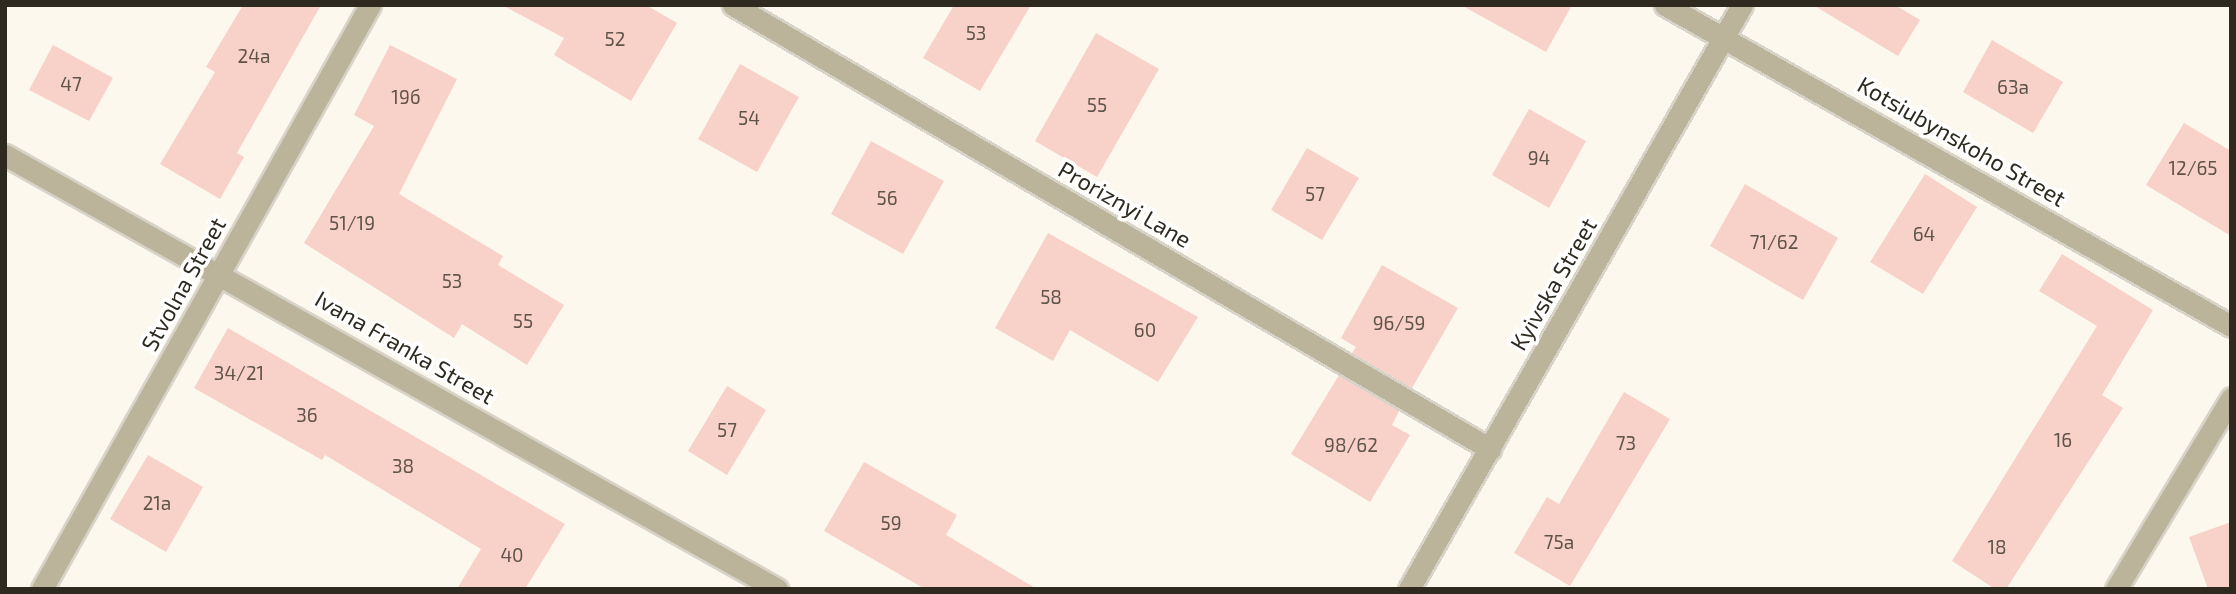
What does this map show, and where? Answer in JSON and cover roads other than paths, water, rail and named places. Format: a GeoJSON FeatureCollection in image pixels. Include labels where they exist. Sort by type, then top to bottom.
{"type":"FeatureCollection","features":[{"type":"Feature","properties":{"kind":"street","name":"Stvolna Street"},"geometry":{"type":"LineString","coordinates":[[42,589],[370,5]]}},
{"type":"Feature","properties":{"kind":"street","name":"Proriznyi Lane"},"geometry":{"type":"LineString","coordinates":[[733,5],[1490,449]]}},
{"type":"Feature","properties":{"kind":"street","name":"Kotsiubynskoho Street"},"geometry":{"type":"LineString","coordinates":[[1665,5],[2231,326]]}},
{"type":"Feature","properties":{"kind":"street","name":"Kyivska Street"},"geometry":{"type":"LineString","coordinates":[[1409,589],[1742,5]]}},
{"type":"Feature","properties":{"kind":"street","name":"Ivana Franka Street"},"geometry":{"type":"LineString","coordinates":[[5,155],[220,272],[777,589]]}},
{"type":"Feature","properties":{"kind":"street"},"geometry":{"type":"LineString","coordinates":[[2116,589],[2231,398]]}}]}
